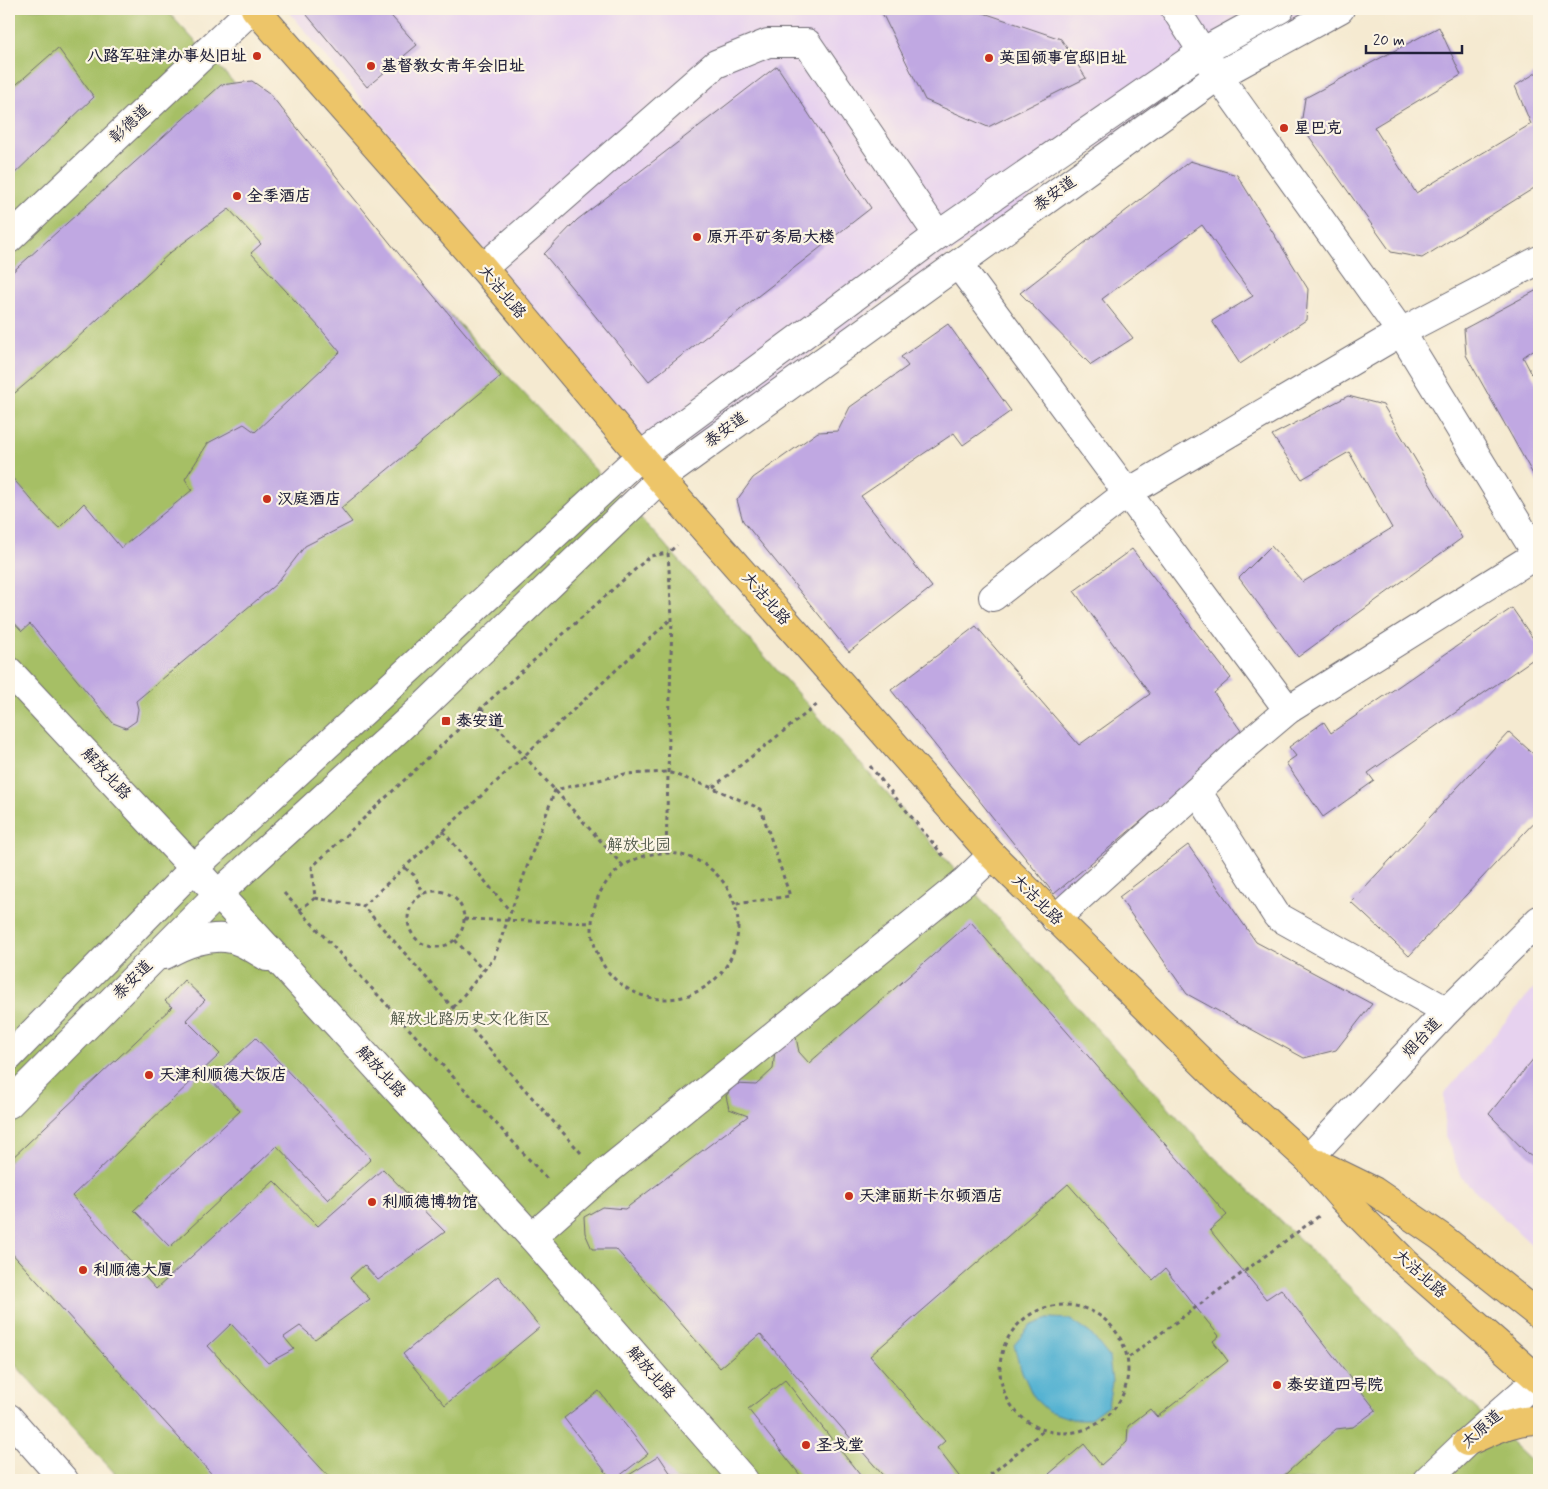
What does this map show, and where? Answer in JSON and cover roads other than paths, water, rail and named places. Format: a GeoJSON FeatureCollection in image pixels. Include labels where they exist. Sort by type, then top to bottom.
{"type":"FeatureCollection","features":[{"type":"Feature","properties":{"kind":"main road","name":"大沽北路"},"geometry":{"type":"LineString","coordinates":[[254,9],[483,268],[700,525],[992,855],[1216,1076],[1308,1159],[1342,1198],[1406,1263],[1539,1379]]}},
{"type":"Feature","properties":{"kind":"main road","name":"大沽北路"},"geometry":{"type":"LineString","coordinates":[[1308,1159],[1374,1192],[1404,1212],[1441,1237],[1539,1315]]}},
{"type":"Feature","properties":{"kind":"main road"},"geometry":{"type":"LineString","coordinates":[[1467,1442],[1508,1425],[1539,1420]]}},
{"type":"Feature","properties":{"kind":"street","name":"彰德道"},"geometry":{"type":"LineString","coordinates":[[9,239],[254,9]]}},
{"type":"Feature","properties":{"kind":"street"},"geometry":{"type":"LineString","coordinates":[[1055,919],[1242,749],[1288,710],[1538,555],[1401,332],[1218,76],[1175,9]]}},
{"type":"Feature","properties":{"kind":"street","name":"泰安道"},"geometry":{"type":"LineString","coordinates":[[9,1057],[194,868],[640,456],[938,235],[1202,52],[1280,9]]}},
{"type":"Feature","properties":{"kind":"street","name":"泰安道"},"geometry":{"type":"LineString","coordinates":[[9,1104],[218,894],[424,705],[660,478],[1218,76],[1340,9]]}},
{"type":"Feature","properties":{"kind":"street"},"geometry":{"type":"LineString","coordinates":[[483,268],[716,64],[768,43],[807,43],[938,235]]}},
{"type":"Feature","properties":{"kind":"street"},"geometry":{"type":"LineString","coordinates":[[993,597],[1127,493],[1401,332],[1539,260]]}},
{"type":"Feature","properties":{"kind":"street"},"geometry":{"type":"LineString","coordinates":[[958,264],[1288,710]]}},
{"type":"Feature","properties":{"kind":"street","name":"解放北路"},"geometry":{"type":"LineString","coordinates":[[9,671],[194,868],[532,1237],[744,1480]]}},
{"type":"Feature","properties":{"kind":"street"},"geometry":{"type":"LineString","coordinates":[[1197,791],[1277,916],[1447,1011]]}},
{"type":"Feature","properties":{"kind":"street"},"geometry":{"type":"LineString","coordinates":[[532,1237],[601,1176],[964,882],[992,855]]}},
{"type":"Feature","properties":{"kind":"street","name":"烟台道"},"geometry":{"type":"LineString","coordinates":[[1308,1159],[1447,1011],[1539,920]]}},
{"type":"Feature","properties":{"kind":"street"},"geometry":{"type":"LineString","coordinates":[[146,967],[182,946],[214,938],[232,939],[248,945],[289,972]]}},
{"type":"Feature","properties":{"kind":"street","name":"太原道"},"geometry":{"type":"LineString","coordinates":[[1427,1480],[1539,1379]]}},
{"type":"Feature","properties":{"kind":"street"},"geometry":{"type":"LineString","coordinates":[[9,1418],[64,1480]]}},
{"type":"Feature","properties":{"kind":"water"},"geometry":{"type":"Polygon","coordinates":[[[1050,1318],[1069,1319],[1090,1333],[1109,1357],[1112,1382],[1108,1405],[1089,1419],[1072,1419],[1048,1411],[1034,1398],[1019,1365],[1014,1345],[1030,1326],[1050,1318]]]}},
{"type":"Feature","properties":{"kind":"place","name":"八路军驻津办事处旧址"},"geometry":{"type":"Point","coordinates":[257,56]}},
{"type":"Feature","properties":{"kind":"place","name":"英国领事官邸旧址"},"geometry":{"type":"Point","coordinates":[989,58]}},
{"type":"Feature","properties":{"kind":"place","name":"基督教女青年会旧址"},"geometry":{"type":"Point","coordinates":[371,66]}},
{"type":"Feature","properties":{"kind":"place","name":"星巴克"},"geometry":{"type":"Point","coordinates":[1284,128]}},
{"type":"Feature","properties":{"kind":"place","name":"全季酒店"},"geometry":{"type":"Point","coordinates":[237,196]}},
{"type":"Feature","properties":{"kind":"place","name":"原开平矿务局大楼"},"geometry":{"type":"Point","coordinates":[697,237]}},
{"type":"Feature","properties":{"kind":"place","name":"汉庭酒店"},"geometry":{"type":"Point","coordinates":[267,499]}},
{"type":"Feature","properties":{"kind":"place","name":"泰安道"},"geometry":{"type":"Point","coordinates":[446,721]}},
{"type":"Feature","properties":{"kind":"place","name":"天津利顺德大饭店"},"geometry":{"type":"Point","coordinates":[149,1075]}},
{"type":"Feature","properties":{"kind":"place","name":"天津丽斯卡尔顿酒店"},"geometry":{"type":"Point","coordinates":[849,1196]}},
{"type":"Feature","properties":{"kind":"place","name":"利顺德博物馆"},"geometry":{"type":"Point","coordinates":[372,1202]}},
{"type":"Feature","properties":{"kind":"place","name":"利顺德大厦"},"geometry":{"type":"Point","coordinates":[83,1270]}},
{"type":"Feature","properties":{"kind":"place","name":"泰安道四号院"},"geometry":{"type":"Point","coordinates":[1277,1385]}},
{"type":"Feature","properties":{"kind":"place","name":"圣戈堂"},"geometry":{"type":"Point","coordinates":[806,1445]}},
{"type":"Feature","properties":{"kind":"park label","name":"解放北园"},"geometry":{"type":"Point","coordinates":[639,845]}},
{"type":"Feature","properties":{"kind":"park label","name":"解放北路历史文化街区"},"geometry":{"type":"Point","coordinates":[470,1019]}}]}
